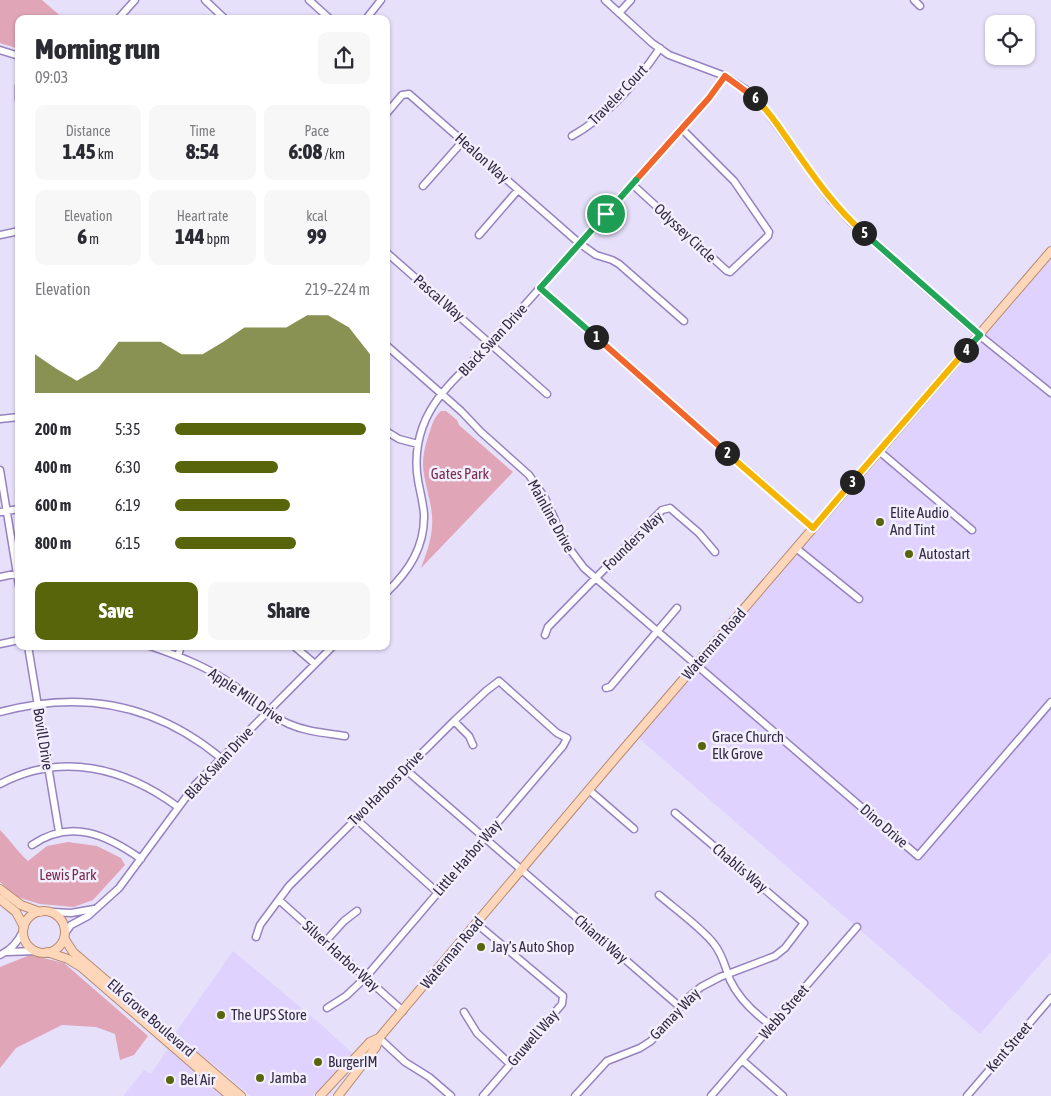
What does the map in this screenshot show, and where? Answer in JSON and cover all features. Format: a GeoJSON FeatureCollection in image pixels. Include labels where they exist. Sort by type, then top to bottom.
{"type":"FeatureCollection","features":[{"type":"Feature","properties":{"kind":"main road","name":"Waterman Road"},"geometry":{"type":"LineString","coordinates":[[338,1096],[376,1047],[379,1038],[1051,251]]}},
{"type":"Feature","properties":{"kind":"main road"},"geometry":{"type":"LineString","coordinates":[[0,889],[21,905],[40,912],[52,912],[62,923],[65,935],[60,946],[47,952],[36,951],[27,943],[24,929],[16,912],[0,899]]}},
{"type":"Feature","properties":{"kind":"main road"},"geometry":{"type":"LineString","coordinates":[[24,929],[28,918],[40,912]]}},
{"type":"Feature","properties":{"kind":"main road","name":"Elk Grove Boulevard"},"geometry":{"type":"LineString","coordinates":[[65,935],[73,952],[241,1096]]}},
{"type":"Feature","properties":{"kind":"main road","name":"Elk Grove Boulevard"},"geometry":{"type":"LineString","coordinates":[[47,952],[70,960],[81,967],[230,1096]]}},
{"type":"Feature","properties":{"kind":"main road","name":"Waterman Road"},"geometry":{"type":"LineString","coordinates":[[320,1096],[370,1042],[379,1038]]}},
{"type":"Feature","properties":{"kind":"street"},"geometry":{"type":"LineString","coordinates":[[122,15],[135,0]]}},
{"type":"Feature","properties":{"kind":"street"},"geometry":{"type":"LineString","coordinates":[[205,0],[221,15]]}},
{"type":"Feature","properties":{"kind":"street"},"geometry":{"type":"LineString","coordinates":[[309,0],[326,15]]}},
{"type":"Feature","properties":{"kind":"street"},"geometry":{"type":"LineString","coordinates":[[369,15],[381,0]]}},
{"type":"Feature","properties":{"kind":"street"},"geometry":{"type":"LineString","coordinates":[[605,0],[669,54],[725,76],[760,102],[831,200],[851,222],[980,335],[1051,394]]}},
{"type":"Feature","properties":{"kind":"street"},"geometry":{"type":"LineString","coordinates":[[619,13],[631,0]]}},
{"type":"Feature","properties":{"kind":"street"},"geometry":{"type":"LineString","coordinates":[[914,0],[920,6]]}},
{"type":"Feature","properties":{"kind":"street","name":"Traveler Court"},"geometry":{"type":"LineString","coordinates":[[572,136],[601,116],[648,65],[660,48]]}},
{"type":"Feature","properties":{"kind":"street"},"geometry":{"type":"LineString","coordinates":[[0,50],[15,55]]}},
{"type":"Feature","properties":{"kind":"street","name":"Black Swan Drive"},"geometry":{"type":"LineString","coordinates":[[390,589],[406,572],[413,561],[421,540],[424,513],[417,473],[418,444],[425,421],[442,394],[491,344],[682,129],[725,76]]}},
{"type":"Feature","properties":{"kind":"street","name":"Healon Way"},"geometry":{"type":"LineString","coordinates":[[390,109],[402,95],[409,94],[579,243],[596,254],[619,264],[684,321]]}},
{"type":"Feature","properties":{"kind":"street","name":"Odyssey Circle"},"geometry":{"type":"LineString","coordinates":[[632,184],[728,272],[768,236],[769,232],[734,181],[682,129]]}},
{"type":"Feature","properties":{"kind":"street"},"geometry":{"type":"LineString","coordinates":[[423,186],[463,141]]}},
{"type":"Feature","properties":{"kind":"street"},"geometry":{"type":"LineString","coordinates":[[479,235],[518,190]]}},
{"type":"Feature","properties":{"kind":"street"},"geometry":{"type":"LineString","coordinates":[[0,235],[15,232]]}},
{"type":"Feature","properties":{"kind":"street","name":"Pascal Way"},"geometry":{"type":"LineString","coordinates":[[390,256],[547,394]]}},
{"type":"Feature","properties":{"kind":"street"},"geometry":{"type":"LineString","coordinates":[[540,288],[813,528]]}},
{"type":"Feature","properties":{"kind":"street","name":"Mainline Drive"},"geometry":{"type":"LineString","coordinates":[[390,348],[529,475],[545,498],[566,544],[575,558],[594,578],[696,665]]}},
{"type":"Feature","properties":{"kind":"street"},"geometry":{"type":"LineString","coordinates":[[0,419],[15,417]]}},
{"type":"Feature","properties":{"kind":"street"},"geometry":{"type":"LineString","coordinates":[[390,433],[399,439],[418,444]]}},
{"type":"Feature","properties":{"kind":"street"},"geometry":{"type":"LineString","coordinates":[[879,451],[972,530]]}},
{"type":"Feature","properties":{"kind":"street"},"geometry":{"type":"LineString","coordinates":[[0,470],[3,511],[15,561]]}},
{"type":"Feature","properties":{"kind":"street","name":"Founders Way"},"geometry":{"type":"LineString","coordinates":[[594,578],[662,510],[670,508],[699,533],[715,552]]}},
{"type":"Feature","properties":{"kind":"street"},"geometry":{"type":"LineString","coordinates":[[796,548],[860,599]]}},
{"type":"Feature","properties":{"kind":"street"},"geometry":{"type":"LineString","coordinates":[[0,576],[15,574]]}},
{"type":"Feature","properties":{"kind":"street"},"geometry":{"type":"LineString","coordinates":[[545,635],[548,627],[594,578]]}},
{"type":"Feature","properties":{"kind":"street"},"geometry":{"type":"LineString","coordinates":[[606,688],[610,687],[677,608]]}},
{"type":"Feature","properties":{"kind":"street"},"geometry":{"type":"LineString","coordinates":[[0,644],[15,641]]}},
{"type":"Feature","properties":{"kind":"street","name":"Bovill Drive"},"geometry":{"type":"LineString","coordinates":[[29,650],[58,832]]}},
{"type":"Feature","properties":{"kind":"street","name":"Apple Mill Drive"},"geometry":{"type":"LineString","coordinates":[[161,650],[219,676],[268,711],[295,727],[308,731],[345,736]]}},
{"type":"Feature","properties":{"kind":"street"},"geometry":{"type":"LineString","coordinates":[[178,656],[180,650]]}},
{"type":"Feature","properties":{"kind":"street"},"geometry":{"type":"LineString","coordinates":[[299,650],[315,664]]}},
{"type":"Feature","properties":{"kind":"street","name":"Black Swan Drive"},"geometry":{"type":"LineString","coordinates":[[65,935],[71,925],[88,916],[94,908],[119,888],[195,785],[329,650]]}},
{"type":"Feature","properties":{"kind":"street","name":"Dino Drive"},"geometry":{"type":"LineString","coordinates":[[696,665],[918,856],[1051,702]]}},
{"type":"Feature","properties":{"kind":"street","name":"Two Harbors Drive"},"geometry":{"type":"LineString","coordinates":[[256,936],[260,925],[289,886],[454,721],[499,681],[557,732],[567,738]]}},
{"type":"Feature","properties":{"kind":"street"},"geometry":{"type":"LineString","coordinates":[[0,712],[38,704],[78,701],[105,704],[132,710],[176,727],[221,758]]}},
{"type":"Feature","properties":{"kind":"street"},"geometry":{"type":"LineString","coordinates":[[454,721],[468,736],[473,745]]}},
{"type":"Feature","properties":{"kind":"street","name":"Little Harbor Way"},"geometry":{"type":"LineString","coordinates":[[327,1008],[346,996],[365,978],[564,746],[567,738]]}},
{"type":"Feature","properties":{"kind":"street"},"geometry":{"type":"LineString","coordinates":[[0,784],[31,772],[48,769],[83,768],[117,774],[139,782],[178,807]]}},
{"type":"Feature","properties":{"kind":"street","name":"Chianti Way"},"geometry":{"type":"LineString","coordinates":[[405,769],[680,1007]]}},
{"type":"Feature","properties":{"kind":"street"},"geometry":{"type":"LineString","coordinates":[[589,790],[634,829]]}},
{"type":"Feature","properties":{"kind":"street","name":"Chablis Way"},"geometry":{"type":"LineString","coordinates":[[675,813],[804,923]]}},
{"type":"Feature","properties":{"kind":"street"},"geometry":{"type":"LineString","coordinates":[[356,819],[437,892]]}},
{"type":"Feature","properties":{"kind":"street"},"geometry":{"type":"LineString","coordinates":[[32,845],[44,837],[58,832],[81,831],[103,836],[123,846],[141,859]]}},
{"type":"Feature","properties":{"kind":"street"},"geometry":{"type":"LineString","coordinates":[[659,895],[711,940],[722,956],[730,980],[744,1001],[772,1026]]}},
{"type":"Feature","properties":{"kind":"street","name":"Silver Harbor Way"},"geometry":{"type":"LineString","coordinates":[[278,900],[403,1011]]}},
{"type":"Feature","properties":{"kind":"street","name":"Black Swan Drive"},"geometry":{"type":"LineString","coordinates":[[52,912],[71,913],[94,908]]}},
{"type":"Feature","properties":{"kind":"street"},"geometry":{"type":"LineString","coordinates":[[325,942],[344,921],[357,911]]}},
{"type":"Feature","properties":{"kind":"street","name":"Gamay Way"},"geometry":{"type":"LineString","coordinates":[[574,1096],[607,1061],[640,1048],[650,1041],[680,1007],[701,987],[713,980],[775,956],[785,948],[804,923]]}},
{"type":"Feature","properties":{"kind":"street","name":"Gruwell Way"},"geometry":{"type":"LineString","coordinates":[[477,924],[563,996],[562,1004],[484,1096]]}},
{"type":"Feature","properties":{"kind":"street","name":"Webb Street"},"geometry":{"type":"LineString","coordinates":[[711,1096],[857,927]]}},
{"type":"Feature","properties":{"kind":"street"},"geometry":{"type":"LineString","coordinates":[[3,953],[16,944],[24,929]]}},
{"type":"Feature","properties":{"kind":"street"},"geometry":{"type":"LineString","coordinates":[[3,953],[36,951]]}},
{"type":"Feature","properties":{"kind":"street","name":"Kent Street"},"geometry":{"type":"LineString","coordinates":[[967,1096],[1051,998]]}},
{"type":"Feature","properties":{"kind":"street"},"geometry":{"type":"LineString","coordinates":[[464,1012],[478,1033],[510,1064]]}},
{"type":"Feature","properties":{"kind":"street"},"geometry":{"type":"LineString","coordinates":[[379,1038],[405,1062],[429,1077],[451,1096]]}},
{"type":"Feature","properties":{"kind":"street"},"geometry":{"type":"LineString","coordinates":[[742,1060],[783,1096]]}},
{"type":"Feature","properties":{"kind":"shaded area"},"geometry":{"type":"Polygon","coordinates":[[[1051,251],[1051,952],[980,1034],[635,735],[1051,251]]]}},
{"type":"Feature","properties":{"kind":"shaded area"},"geometry":{"type":"Polygon","coordinates":[[[233,951],[324,1027],[353,1054],[313,1096],[251,1096],[212,1063],[198,1056],[174,1035],[233,951]]]}},
{"type":"Feature","properties":{"kind":"shaded area"},"geometry":{"type":"Polygon","coordinates":[[[169,1047],[223,1096],[123,1096],[144,1070],[151,1074],[169,1047]]]}},
{"type":"Feature","properties":{"kind":"green space"},"geometry":{"type":"Polygon","coordinates":[[[0,0],[42,0],[59,15],[15,15],[15,48],[0,43],[0,0]]]}},
{"type":"Feature","properties":{"kind":"green space","name":"Gates Park"},"geometry":{"type":"Polygon","coordinates":[[[441,411],[446,411],[457,420],[459,425],[513,472],[421,568],[429,543],[432,519],[424,473],[424,457],[432,426],[435,418],[441,411]]]}},
{"type":"Feature","properties":{"kind":"green space","name":"Lewis Park"},"geometry":{"type":"Polygon","coordinates":[[[0,830],[28,861],[47,846],[68,842],[97,846],[121,858],[125,865],[93,900],[74,907],[40,904],[17,897],[0,882],[0,830]]]}},
{"type":"Feature","properties":{"kind":"green space"},"geometry":{"type":"Polygon","coordinates":[[[30,955],[64,963],[148,1036],[134,1055],[120,1060],[115,1034],[96,1027],[62,1025],[16,1048],[0,1068],[0,967],[30,955]]]}},
{"type":"Feature","properties":{"kind":"place","name":"Elite Audio And Tint"},"geometry":{"type":"Point","coordinates":[880,522]}},
{"type":"Feature","properties":{"kind":"place","name":"Autostart"},"geometry":{"type":"Point","coordinates":[909,554]}},
{"type":"Feature","properties":{"kind":"place","name":"Grace Church Elk Grove"},"geometry":{"type":"Point","coordinates":[702,746]}},
{"type":"Feature","properties":{"kind":"place","name":"Jay’s Auto Shop"},"geometry":{"type":"Point","coordinates":[481,947]}},
{"type":"Feature","properties":{"kind":"place","name":"The UPS Store"},"geometry":{"type":"Point","coordinates":[221,1015]}},
{"type":"Feature","properties":{"kind":"place","name":"BurgerIM"},"geometry":{"type":"Point","coordinates":[318,1062]}},
{"type":"Feature","properties":{"kind":"place","name":"Jamba"},"geometry":{"type":"Point","coordinates":[260,1078]}},
{"type":"Feature","properties":{"kind":"place","name":"Bel Air"},"geometry":{"type":"Point","coordinates":[170,1080]}},
{"type":"Feature","properties":{"kind":"route"},"geometry":{"type":"LineString","coordinates":[[725,76],[760,102],[831,200],[851,222],[980,335],[813,528],[540,288],[606,214],[709,98],[725,76]]}}]}
